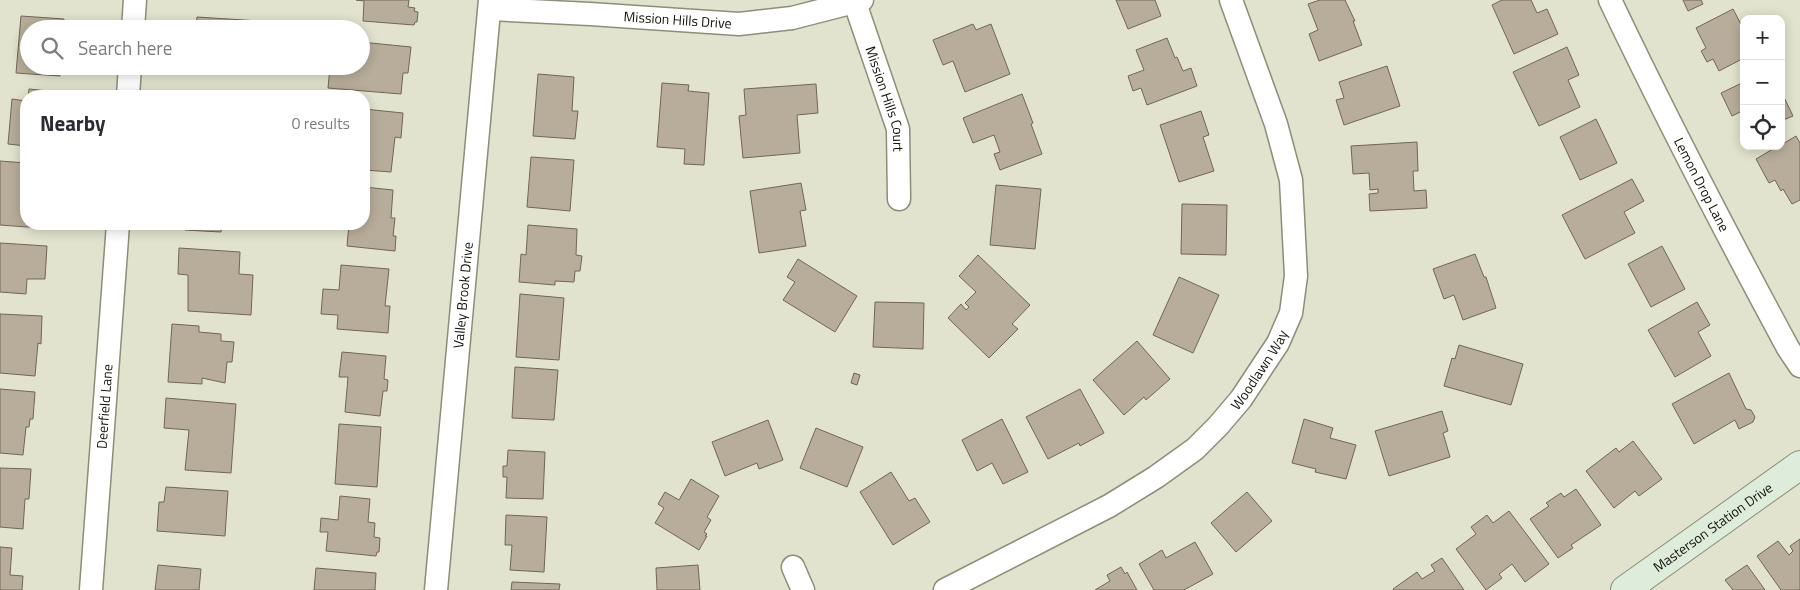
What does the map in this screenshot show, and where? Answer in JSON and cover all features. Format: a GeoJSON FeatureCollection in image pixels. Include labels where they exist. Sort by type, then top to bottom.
{"type":"FeatureCollection","features":[{"type":"Feature","properties":{"kind":"street"},"geometry":{"type":"LineString","coordinates":[[134,20],[135,0]]}},
{"type":"Feature","properties":{"kind":"street","name":"Woodlawn Way"},"geometry":{"type":"LineString","coordinates":[[945,590],[1109,506],[1156,477],[1195,449],[1242,399],[1278,343],[1291,313],[1296,276],[1291,180],[1276,124],[1231,0]]}},
{"type":"Feature","properties":{"kind":"street","name":"Lemon Drop Lane"},"geometry":{"type":"LineString","coordinates":[[1610,0],[1653,91],[1714,211],[1788,348],[1800,366]]}},
{"type":"Feature","properties":{"kind":"street","name":"Mission Hills Drive"},"geometry":{"type":"LineString","coordinates":[[490,5],[739,24],[792,18],[858,1]]}},
{"type":"Feature","properties":{"kind":"street","name":"Mission Hills Court"},"geometry":{"type":"LineString","coordinates":[[858,1],[898,129],[899,199]]}},
{"type":"Feature","properties":{"kind":"street","name":"Valley Brook Drive"},"geometry":{"type":"LineString","coordinates":[[436,590],[490,5]]}},
{"type":"Feature","properties":{"kind":"street"},"geometry":{"type":"LineString","coordinates":[[128,90],[129,75]]}},
{"type":"Feature","properties":{"kind":"street","name":"Deerfield Lane"},"geometry":{"type":"LineString","coordinates":[[91,590],[118,230]]}},
{"type":"Feature","properties":{"kind":"street","name":"Masterson Station Drive"},"geometry":{"type":"LineString","coordinates":[[1625,590],[1800,465]]}},
{"type":"Feature","properties":{"kind":"street"},"geometry":{"type":"LineString","coordinates":[[793,567],[804,590]]}},
{"type":"Feature","properties":{"kind":"building"},"geometry":{"type":"Polygon","coordinates":[[[356,0],[409,0],[408,7],[415,8],[414,11],[418,12],[417,22],[414,25],[363,20],[364,1],[356,0]]]}},
{"type":"Feature","properties":{"kind":"building"},"geometry":{"type":"Polygon","coordinates":[[[1116,0],[1155,0],[1161,16],[1128,29],[1116,0]]]}},
{"type":"Feature","properties":{"kind":"building"},"geometry":{"type":"Polygon","coordinates":[[[1320,0],[1345,0],[1355,21],[1353,21],[1362,45],[1319,61],[1309,34],[1318,30],[1308,4],[1320,0]]]}},
{"type":"Feature","properties":{"kind":"building"},"geometry":{"type":"Polygon","coordinates":[[[1502,0],[1531,0],[1537,13],[1547,9],[1558,34],[1514,54],[1492,5],[1502,0]]]}},
{"type":"Feature","properties":{"kind":"building"},"geometry":{"type":"Polygon","coordinates":[[[1683,0],[1701,0],[1703,4],[1688,11],[1683,0]]]}},
{"type":"Feature","properties":{"kind":"building"},"geometry":{"type":"Polygon","coordinates":[[[1733,9],[1740,22],[1740,60],[1719,71],[1713,59],[1707,62],[1701,51],[1706,48],[1696,28],[1733,9]]]}},
{"type":"Feature","properties":{"kind":"building"},"geometry":{"type":"Polygon","coordinates":[[[21,16],[64,19],[64,20],[21,20],[21,16]]]}},
{"type":"Feature","properties":{"kind":"building"},"geometry":{"type":"Polygon","coordinates":[[[197,17],[244,20],[197,20],[197,17]]]}},
{"type":"Feature","properties":{"kind":"building"},"geometry":{"type":"Polygon","coordinates":[[[973,24],[976,30],[991,24],[1010,74],[965,92],[953,61],[943,65],[933,40],[973,24]]]}},
{"type":"Feature","properties":{"kind":"building"},"geometry":{"type":"Polygon","coordinates":[[[20,27],[20,73],[16,73],[20,27]]]}},
{"type":"Feature","properties":{"kind":"building"},"geometry":{"type":"Polygon","coordinates":[[[1167,38],[1175,58],[1177,57],[1183,71],[1191,68],[1197,86],[1147,105],[1141,88],[1133,91],[1128,76],[1144,70],[1136,50],[1167,38]]]}},
{"type":"Feature","properties":{"kind":"building"},"geometry":{"type":"Polygon","coordinates":[[[370,43],[411,47],[408,73],[403,73],[401,94],[328,88],[329,75],[370,75],[370,43]]]}},
{"type":"Feature","properties":{"kind":"building"},"geometry":{"type":"Polygon","coordinates":[[[1567,47],[1579,75],[1568,80],[1580,107],[1539,126],[1513,72],[1567,47]]]}},
{"type":"Feature","properties":{"kind":"building"},"geometry":{"type":"Polygon","coordinates":[[[1387,66],[1400,106],[1344,125],[1336,100],[1344,98],[1339,82],[1387,66]]]}},
{"type":"Feature","properties":{"kind":"building"},"geometry":{"type":"Polygon","coordinates":[[[538,74],[574,77],[572,111],[578,111],[575,139],[533,136],[538,74]]]}},
{"type":"Feature","properties":{"kind":"building"},"geometry":{"type":"Polygon","coordinates":[[[662,83],[689,85],[688,91],[709,93],[704,165],[684,164],[685,149],[657,147],[662,83]]]}},
{"type":"Feature","properties":{"kind":"building"},"geometry":{"type":"Polygon","coordinates":[[[816,84],[818,113],[797,115],[800,153],[743,158],[739,116],[746,115],[744,89],[816,84]]]}},
{"type":"Feature","properties":{"kind":"building"},"geometry":{"type":"Polygon","coordinates":[[[1740,84],[1740,112],[1732,116],[1721,93],[1740,84]]]}},
{"type":"Feature","properties":{"kind":"building"},"geometry":{"type":"Polygon","coordinates":[[[1022,94],[1042,154],[1000,170],[994,154],[1000,152],[994,135],[973,143],[963,118],[1022,94]]]}},
{"type":"Feature","properties":{"kind":"building"},"geometry":{"type":"Polygon","coordinates":[[[12,99],[20,100],[20,145],[8,144],[12,99]]]}},
{"type":"Feature","properties":{"kind":"building"},"geometry":{"type":"Polygon","coordinates":[[[1785,99],[1793,116],[1785,119],[1785,99]]]}},
{"type":"Feature","properties":{"kind":"building"},"geometry":{"type":"Polygon","coordinates":[[[370,110],[403,113],[401,138],[395,137],[391,172],[370,170],[370,110]]]}},
{"type":"Feature","properties":{"kind":"building"},"geometry":{"type":"Polygon","coordinates":[[[1201,111],[1209,135],[1203,137],[1214,171],[1179,182],[1160,125],[1201,111]]]}},
{"type":"Feature","properties":{"kind":"building"},"geometry":{"type":"Polygon","coordinates":[[[1596,119],[1617,163],[1580,180],[1560,137],[1596,119]]]}},
{"type":"Feature","properties":{"kind":"building"},"geometry":{"type":"Polygon","coordinates":[[[1796,136],[1800,143],[1800,200],[1792,204],[1775,180],[1769,183],[1756,159],[1771,150],[1785,150],[1785,143],[1796,136]]]}},
{"type":"Feature","properties":{"kind":"building"},"geometry":{"type":"Polygon","coordinates":[[[1417,142],[1418,171],[1413,171],[1414,191],[1426,190],[1427,208],[1370,211],[1369,194],[1378,193],[1378,189],[1370,190],[1369,173],[1353,174],[1351,146],[1417,142]]]}},
{"type":"Feature","properties":{"kind":"building"},"geometry":{"type":"Polygon","coordinates":[[[531,157],[574,160],[570,211],[527,207],[531,157]]]}},
{"type":"Feature","properties":{"kind":"building"},"geometry":{"type":"Polygon","coordinates":[[[0,161],[20,163],[20,226],[0,225],[0,161]]]}},
{"type":"Feature","properties":{"kind":"building"},"geometry":{"type":"Polygon","coordinates":[[[1632,179],[1644,201],[1624,212],[1635,233],[1585,259],[1562,215],[1632,179]]]}},
{"type":"Feature","properties":{"kind":"building"},"geometry":{"type":"Polygon","coordinates":[[[801,183],[806,210],[800,211],[806,246],[759,253],[750,191],[801,183]]]}},
{"type":"Feature","properties":{"kind":"building"},"geometry":{"type":"Polygon","coordinates":[[[996,185],[1041,189],[1035,249],[990,245],[996,185]]]}},
{"type":"Feature","properties":{"kind":"building"},"geometry":{"type":"Polygon","coordinates":[[[370,188],[393,190],[391,218],[395,218],[393,236],[396,236],[395,251],[347,246],[348,230],[370,230],[370,188]]]}},
{"type":"Feature","properties":{"kind":"building"},"geometry":{"type":"Polygon","coordinates":[[[1182,204],[1227,205],[1226,255],[1181,254],[1182,204]]]}},
{"type":"Feature","properties":{"kind":"building"},"geometry":{"type":"Polygon","coordinates":[[[528,225],[577,229],[576,255],[582,256],[580,271],[575,271],[574,282],[555,281],[555,285],[519,282],[521,254],[526,255],[528,225]]]}},
{"type":"Feature","properties":{"kind":"building"},"geometry":{"type":"Polygon","coordinates":[[[185,230],[221,230],[221,232],[185,230]]]}},
{"type":"Feature","properties":{"kind":"building"},"geometry":{"type":"Polygon","coordinates":[[[0,243],[47,246],[45,279],[27,279],[26,294],[0,292],[0,243]]]}},
{"type":"Feature","properties":{"kind":"building"},"geometry":{"type":"Polygon","coordinates":[[[1662,246],[1685,289],[1651,307],[1628,264],[1662,246]]]}},
{"type":"Feature","properties":{"kind":"building"},"geometry":{"type":"Polygon","coordinates":[[[179,248],[240,252],[239,274],[253,275],[251,315],[188,311],[188,275],[178,274],[179,248]]]}},
{"type":"Feature","properties":{"kind":"building"},"geometry":{"type":"Polygon","coordinates":[[[1475,254],[1484,277],[1486,277],[1496,308],[1463,320],[1454,295],[1444,299],[1433,269],[1475,254]]]}},
{"type":"Feature","properties":{"kind":"building"},"geometry":{"type":"Polygon","coordinates":[[[978,255],[1030,305],[1012,324],[1018,329],[989,358],[948,318],[961,304],[966,310],[969,307],[965,303],[976,292],[959,276],[978,255]]]}},
{"type":"Feature","properties":{"kind":"building"},"geometry":{"type":"Polygon","coordinates":[[[798,259],[857,296],[835,332],[783,300],[795,282],[787,277],[798,259]]]}},
{"type":"Feature","properties":{"kind":"building"},"geometry":{"type":"Polygon","coordinates":[[[341,265],[389,269],[385,306],[390,306],[388,333],[337,329],[338,315],[321,314],[323,289],[339,290],[341,265]]]}},
{"type":"Feature","properties":{"kind":"building"},"geometry":{"type":"Polygon","coordinates":[[[1179,277],[1219,295],[1193,353],[1153,335],[1179,277]]]}},
{"type":"Feature","properties":{"kind":"building"},"geometry":{"type":"Polygon","coordinates":[[[520,294],[564,298],[559,360],[516,357],[520,294]]]}},
{"type":"Feature","properties":{"kind":"building"},"geometry":{"type":"Polygon","coordinates":[[[875,302],[924,303],[923,349],[873,347],[875,302]]]}},
{"type":"Feature","properties":{"kind":"building"},"geometry":{"type":"Polygon","coordinates":[[[1697,302],[1710,325],[1698,332],[1711,356],[1675,377],[1648,330],[1697,302]]]}},
{"type":"Feature","properties":{"kind":"building"},"geometry":{"type":"Polygon","coordinates":[[[0,314],[42,316],[41,344],[38,343],[35,376],[0,373],[0,314]]]}},
{"type":"Feature","properties":{"kind":"building"},"geometry":{"type":"Polygon","coordinates":[[[172,324],[199,326],[199,332],[221,334],[221,341],[234,342],[232,362],[227,362],[225,383],[202,378],[202,384],[168,382],[172,324]]]}},
{"type":"Feature","properties":{"kind":"building"},"geometry":{"type":"Polygon","coordinates":[[[1137,341],[1170,379],[1146,400],[1144,397],[1124,415],[1093,380],[1137,341]]]}},
{"type":"Feature","properties":{"kind":"building"},"geometry":{"type":"Polygon","coordinates":[[[1459,345],[1523,364],[1511,405],[1444,386],[1452,358],[1455,359],[1459,345]]]}},
{"type":"Feature","properties":{"kind":"building"},"geometry":{"type":"Polygon","coordinates":[[[342,352],[386,356],[384,379],[388,380],[387,391],[383,391],[380,416],[345,412],[348,377],[339,377],[342,352]]]}},
{"type":"Feature","properties":{"kind":"building"},"geometry":{"type":"Polygon","coordinates":[[[515,367],[558,370],[554,420],[512,418],[515,367]]]}},
{"type":"Feature","properties":{"kind":"building"},"geometry":{"type":"Polygon","coordinates":[[[854,373],[860,375],[857,385],[851,383],[854,373]]]}},
{"type":"Feature","properties":{"kind":"building"},"geometry":{"type":"Polygon","coordinates":[[[1729,373],[1746,409],[1751,410],[1755,417],[1753,422],[1739,429],[1735,420],[1694,444],[1672,404],[1729,373]]]}},
{"type":"Feature","properties":{"kind":"building"},"geometry":{"type":"Polygon","coordinates":[[[0,389],[35,392],[33,419],[30,419],[29,427],[26,427],[23,455],[0,453],[0,389]]]}},
{"type":"Feature","properties":{"kind":"building"},"geometry":{"type":"Polygon","coordinates":[[[1080,389],[1104,433],[1080,446],[1079,443],[1048,459],[1026,417],[1080,389]]]}},
{"type":"Feature","properties":{"kind":"building"},"geometry":{"type":"Polygon","coordinates":[[[166,398],[236,404],[231,473],[185,470],[189,430],[164,428],[166,398]]]}},
{"type":"Feature","properties":{"kind":"building"},"geometry":{"type":"Polygon","coordinates":[[[1442,411],[1448,431],[1443,433],[1450,457],[1389,476],[1375,431],[1442,411]]]}},
{"type":"Feature","properties":{"kind":"building"},"geometry":{"type":"Polygon","coordinates":[[[1002,419],[1028,472],[1003,484],[992,463],[977,471],[962,440],[1002,419]]]}},
{"type":"Feature","properties":{"kind":"building"},"geometry":{"type":"Polygon","coordinates":[[[1304,419],[1333,428],[1330,438],[1356,445],[1346,479],[1315,472],[1316,469],[1292,463],[1304,419]]]}},
{"type":"Feature","properties":{"kind":"building"},"geometry":{"type":"Polygon","coordinates":[[[768,420],[783,460],[759,469],[757,463],[725,476],[712,442],[768,420]]]}},
{"type":"Feature","properties":{"kind":"building"},"geometry":{"type":"Polygon","coordinates":[[[339,424],[381,427],[377,487],[335,484],[339,424]]]}},
{"type":"Feature","properties":{"kind":"building"},"geometry":{"type":"Polygon","coordinates":[[[816,428],[863,447],[847,487],[800,468],[816,428]]]}},
{"type":"Feature","properties":{"kind":"building"},"geometry":{"type":"Polygon","coordinates":[[[1633,441],[1662,479],[1639,496],[1635,491],[1614,508],[1586,471],[1616,448],[1619,452],[1633,441]]]}},
{"type":"Feature","properties":{"kind":"building"},"geometry":{"type":"Polygon","coordinates":[[[508,450],[545,452],[543,499],[506,498],[507,477],[503,477],[503,466],[507,466],[508,450]]]}},
{"type":"Feature","properties":{"kind":"building"},"geometry":{"type":"Polygon","coordinates":[[[0,468],[31,469],[29,499],[25,499],[23,529],[0,527],[0,468]]]}},
{"type":"Feature","properties":{"kind":"building"},"geometry":{"type":"Polygon","coordinates":[[[891,472],[909,501],[915,498],[930,522],[893,545],[860,492],[891,472]]]}},
{"type":"Feature","properties":{"kind":"building"},"geometry":{"type":"Polygon","coordinates":[[[691,479],[719,496],[707,517],[711,520],[704,532],[707,534],[705,536],[707,536],[699,550],[655,523],[664,508],[658,504],[665,492],[679,500],[691,479]]]}},
{"type":"Feature","properties":{"kind":"building"},"geometry":{"type":"Polygon","coordinates":[[[166,487],[228,491],[225,536],[157,531],[159,502],[164,502],[166,487]]]}},
{"type":"Feature","properties":{"kind":"building"},"geometry":{"type":"Polygon","coordinates":[[[1576,489],[1601,525],[1571,545],[1573,548],[1558,558],[1530,519],[1549,506],[1546,503],[1561,493],[1564,497],[1576,489]]]}},
{"type":"Feature","properties":{"kind":"building"},"geometry":{"type":"Polygon","coordinates":[[[1247,492],[1272,521],[1236,552],[1211,523],[1247,492]]]}},
{"type":"Feature","properties":{"kind":"building"},"geometry":{"type":"Polygon","coordinates":[[[340,496],[370,499],[368,522],[375,523],[374,537],[380,538],[379,552],[377,552],[376,556],[326,551],[328,532],[320,532],[321,518],[338,520],[340,496]]]}},
{"type":"Feature","properties":{"kind":"building"},"geometry":{"type":"Polygon","coordinates":[[[1509,511],[1549,564],[1525,582],[1512,564],[1499,574],[1502,578],[1486,590],[1456,549],[1476,534],[1471,527],[1487,515],[1493,523],[1509,511]]]}},
{"type":"Feature","properties":{"kind":"building"},"geometry":{"type":"Polygon","coordinates":[[[506,515],[547,517],[544,572],[510,570],[512,545],[505,545],[506,515]]]}},
{"type":"Feature","properties":{"kind":"building"},"geometry":{"type":"Polygon","coordinates":[[[1800,539],[1800,590],[1781,590],[1757,556],[1778,541],[1789,555],[1793,551],[1790,546],[1800,539]]]}},
{"type":"Feature","properties":{"kind":"building"},"geometry":{"type":"Polygon","coordinates":[[[1195,542],[1213,574],[1184,590],[1154,590],[1139,564],[1162,550],[1166,558],[1195,542]]]}},
{"type":"Feature","properties":{"kind":"building"},"geometry":{"type":"Polygon","coordinates":[[[0,547],[12,548],[10,575],[23,576],[22,590],[0,590],[0,547]]]}},
{"type":"Feature","properties":{"kind":"building"},"geometry":{"type":"Polygon","coordinates":[[[1442,558],[1464,590],[1393,589],[1417,572],[1422,579],[1435,571],[1431,565],[1442,558]]]}},
{"type":"Feature","properties":{"kind":"building"},"geometry":{"type":"Polygon","coordinates":[[[158,565],[201,569],[199,590],[155,590],[158,565]]]}},
{"type":"Feature","properties":{"kind":"building"},"geometry":{"type":"Polygon","coordinates":[[[698,565],[700,590],[657,590],[656,568],[698,565]]]}},
{"type":"Feature","properties":{"kind":"building"},"geometry":{"type":"Polygon","coordinates":[[[1747,565],[1765,590],[1733,590],[1725,580],[1747,565]]]}},
{"type":"Feature","properties":{"kind":"building"},"geometry":{"type":"Polygon","coordinates":[[[1121,567],[1125,574],[1127,572],[1137,590],[1095,590],[1110,581],[1107,575],[1121,567]]]}},
{"type":"Feature","properties":{"kind":"building"},"geometry":{"type":"Polygon","coordinates":[[[316,568],[376,573],[375,590],[314,590],[316,568]]]}},
{"type":"Feature","properties":{"kind":"building"},"geometry":{"type":"Polygon","coordinates":[[[512,582],[560,584],[559,590],[511,590],[512,582]]]}}]}
